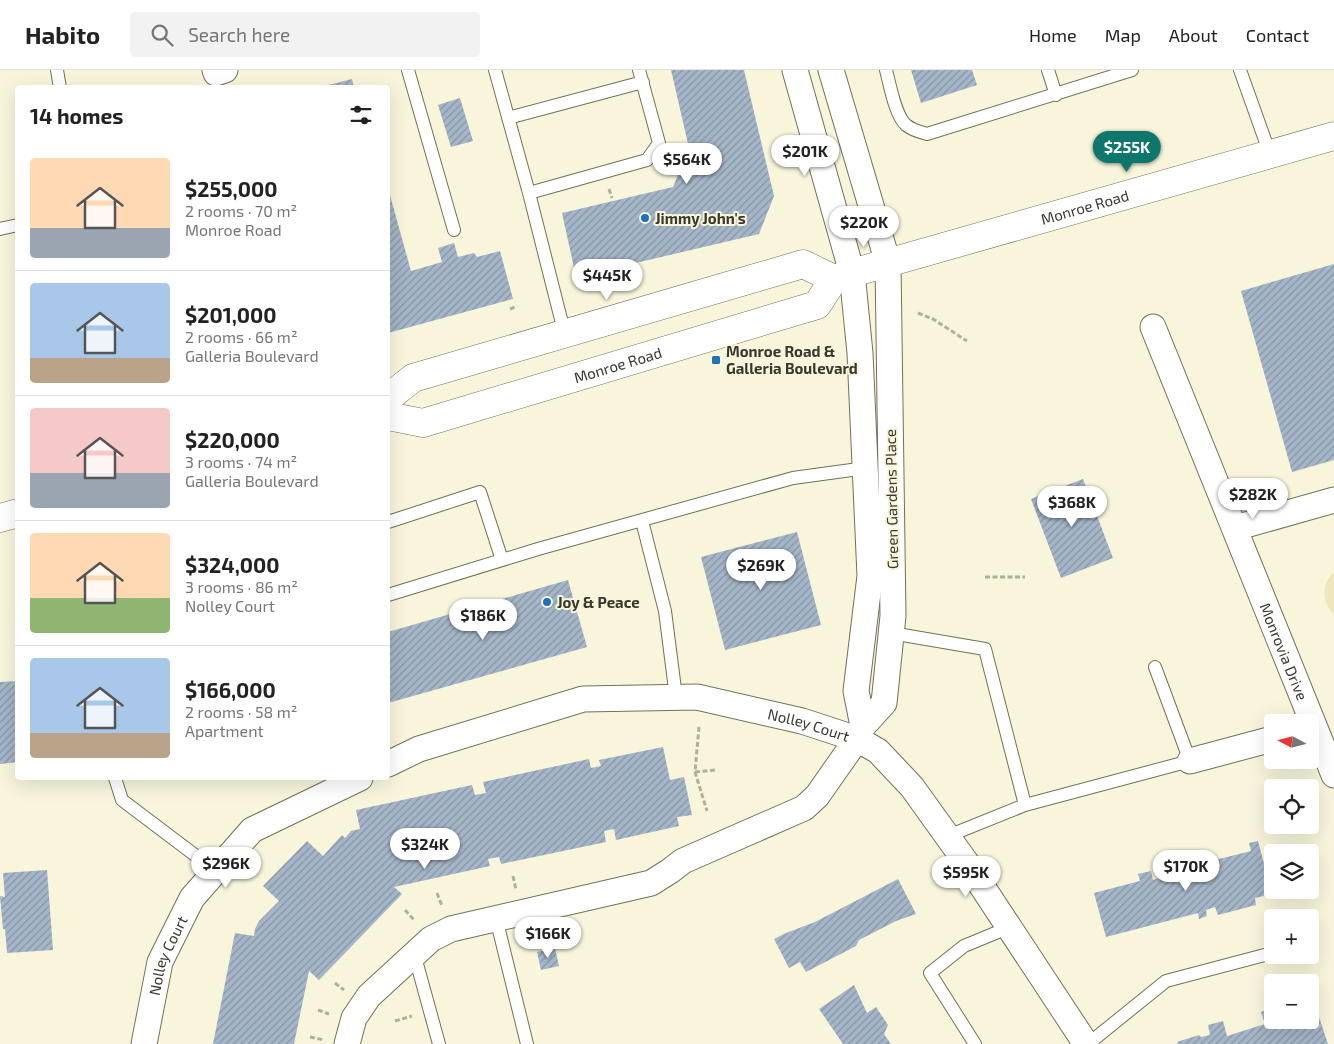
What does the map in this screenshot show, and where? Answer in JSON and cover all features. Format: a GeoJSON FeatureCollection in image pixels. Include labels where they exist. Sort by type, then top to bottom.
{"type":"FeatureCollection","features":[{"type":"Feature","properties":{"kind":"main road","name":"Monroe Road"},"geometry":{"type":"LineString","coordinates":[[390,416],[424,423],[817,305],[843,276],[1334,136]]}},
{"type":"Feature","properties":{"kind":"main road"},"geometry":{"type":"LineString","coordinates":[[390,396],[413,378],[803,264],[843,276]]}},
{"type":"Feature","properties":{"kind":"main road"},"geometry":{"type":"LineString","coordinates":[[0,518],[15,514]]}},
{"type":"Feature","properties":{"kind":"street","name":"Green Gardens Place"},"geometry":{"type":"LineString","coordinates":[[795,70],[860,353],[870,576],[856,691],[860,732]]}},
{"type":"Feature","properties":{"kind":"street","name":"Green Gardens Place"},"geometry":{"type":"LineString","coordinates":[[831,70],[888,263],[893,606],[884,703],[860,732]]}},
{"type":"Feature","properties":{"kind":"street","name":"Monrovia Drive"},"geometry":{"type":"LineString","coordinates":[[1153,327],[1235,528],[1320,726],[1334,775]]}},
{"type":"Feature","properties":{"kind":"street"},"geometry":{"type":"LineString","coordinates":[[1235,528],[1334,500]]}},
{"type":"Feature","properties":{"kind":"street","name":"Nolley Court"},"geometry":{"type":"LineString","coordinates":[[390,763],[419,749],[584,699],[697,697],[860,732],[912,787],[948,836],[1087,1044]]}},
{"type":"Feature","properties":{"kind":"street"},"geometry":{"type":"LineString","coordinates":[[347,1044],[354,1018],[369,996],[414,953],[432,939],[451,929],[651,883],[683,861],[804,808],[817,796],[860,732]]}},
{"type":"Feature","properties":{"kind":"street"},"geometry":{"type":"LineString","coordinates":[[1190,761],[1264,741]]}},
{"type":"Feature","properties":{"kind":"street","name":"Nolley Court"},"geometry":{"type":"LineString","coordinates":[[144,1044],[160,962],[192,898],[252,830],[356,780]]}},
{"type":"Feature","properties":{"kind":"lane"},"geometry":{"type":"LineString","coordinates":[[57,70],[60,85]]}},
{"type":"Feature","properties":{"kind":"lane"},"geometry":{"type":"LineString","coordinates":[[408,70],[454,230]]}},
{"type":"Feature","properties":{"kind":"lane"},"geometry":{"type":"LineString","coordinates":[[494,70],[529,193],[565,335]]}},
{"type":"Feature","properties":{"kind":"lane"},"geometry":{"type":"LineString","coordinates":[[886,70],[900,117],[906,126],[917,132],[927,134],[1132,70]]}},
{"type":"Feature","properties":{"kind":"lane"},"geometry":{"type":"LineString","coordinates":[[1048,70],[1056,95]]}},
{"type":"Feature","properties":{"kind":"lane"},"geometry":{"type":"LineString","coordinates":[[1240,70],[1270,154]]}},
{"type":"Feature","properties":{"kind":"lane"},"geometry":{"type":"LineString","coordinates":[[508,118],[641,76],[659,143],[647,160],[529,193]]}},
{"type":"Feature","properties":{"kind":"lane"},"geometry":{"type":"LineString","coordinates":[[0,229],[15,226]]}},
{"type":"Feature","properties":{"kind":"lane"},"geometry":{"type":"LineString","coordinates":[[390,594],[502,560],[793,478],[866,468]]}},
{"type":"Feature","properties":{"kind":"lane"},"geometry":{"type":"LineString","coordinates":[[390,521],[480,492],[502,560]]}},
{"type":"Feature","properties":{"kind":"lane"},"geometry":{"type":"LineString","coordinates":[[642,520],[665,611],[676,697]]}},
{"type":"Feature","properties":{"kind":"lane"},"geometry":{"type":"LineString","coordinates":[[891,633],[985,649],[1025,805]]}},
{"type":"Feature","properties":{"kind":"lane"},"geometry":{"type":"LineString","coordinates":[[948,836],[1025,805],[1190,761],[1155,668]]}},
{"type":"Feature","properties":{"kind":"lane"},"geometry":{"type":"LineString","coordinates":[[116,780],[122,800],[216,871]]}},
{"type":"Feature","properties":{"kind":"lane"},"geometry":{"type":"LineString","coordinates":[[496,918],[527,1044]]}},
{"type":"Feature","properties":{"kind":"lane"},"geometry":{"type":"LineString","coordinates":[[975,1044],[930,973],[964,946],[1010,927]]}},
{"type":"Feature","properties":{"kind":"lane"},"geometry":{"type":"LineString","coordinates":[[414,953],[438,1044]]}},
{"type":"Feature","properties":{"kind":"lane"},"geometry":{"type":"LineString","coordinates":[[1087,1044],[1166,981],[1264,955]]}},
{"type":"Feature","properties":{"kind":"path"},"geometry":{"type":"LineString","coordinates":[[510,309],[517,306]]}},
{"type":"Feature","properties":{"kind":"path"},"geometry":{"type":"LineString","coordinates":[[918,313],[933,319],[966,342]]}},
{"type":"Feature","properties":{"kind":"path"},"geometry":{"type":"LineString","coordinates":[[984,577],[1025,577]]}},
{"type":"Feature","properties":{"kind":"path"},"geometry":{"type":"LineString","coordinates":[[699,727],[695,772],[708,811]]}},
{"type":"Feature","properties":{"kind":"path"},"geometry":{"type":"LineString","coordinates":[[695,772],[715,770]]}},
{"type":"Feature","properties":{"kind":"shaded area"},"geometry":{"type":"Polygon","coordinates":[[[1334,572],[1334,612],[1332,613],[1326,602],[1324,592],[1327,582],[1334,572]]]}},
{"type":"Feature","properties":{"kind":"building"},"geometry":{"type":"Polygon","coordinates":[[[671,70],[744,70],[774,196],[759,234],[576,277],[562,213],[673,187],[689,148],[671,70]]]}},
{"type":"Feature","properties":{"kind":"building"},"geometry":{"type":"Polygon","coordinates":[[[911,70],[972,70],[977,85],[921,103],[911,70]]]}},
{"type":"Feature","properties":{"kind":"building"},"geometry":{"type":"Polygon","coordinates":[[[352,79],[353,85],[329,85],[352,79]]]}},
{"type":"Feature","properties":{"kind":"building"},"geometry":{"type":"Polygon","coordinates":[[[460,98],[473,141],[451,147],[438,105],[460,98]]]}},
{"type":"Feature","properties":{"kind":"building"},"geometry":{"type":"Polygon","coordinates":[[[390,195],[411,271],[442,262],[438,248],[454,243],[458,257],[474,253],[477,257],[500,251],[513,299],[390,332],[390,195]]]}},
{"type":"Feature","properties":{"kind":"building"},"geometry":{"type":"Polygon","coordinates":[[[1334,264],[1334,460],[1292,472],[1241,291],[1334,264]]]}},
{"type":"Feature","properties":{"kind":"building"},"geometry":{"type":"Polygon","coordinates":[[[1083,479],[1113,558],[1061,578],[1031,499],[1083,479]]]}},
{"type":"Feature","properties":{"kind":"building"},"geometry":{"type":"Polygon","coordinates":[[[797,532],[821,625],[725,650],[701,557],[797,532]]]}},
{"type":"Feature","properties":{"kind":"building"},"geometry":{"type":"Polygon","coordinates":[[[568,580],[587,647],[390,702],[390,631],[568,580]]]}},
{"type":"Feature","properties":{"kind":"building"},"geometry":{"type":"Polygon","coordinates":[[[15,681],[15,762],[0,764],[0,682],[15,681]]]}},
{"type":"Feature","properties":{"kind":"building"},"geometry":{"type":"Polygon","coordinates":[[[663,747],[670,780],[684,777],[692,815],[677,817],[679,826],[616,840],[614,829],[604,831],[606,842],[501,864],[499,857],[488,859],[490,866],[394,887],[402,894],[319,980],[309,971],[294,1044],[213,1044],[235,933],[254,936],[259,921],[279,901],[263,886],[307,841],[323,856],[342,835],[345,838],[351,831],[360,829],[356,810],[472,785],[475,795],[486,793],[483,782],[589,759],[591,768],[601,766],[599,760],[663,747]]]}},
{"type":"Feature","properties":{"kind":"building"},"geometry":{"type":"Polygon","coordinates":[[[1258,841],[1264,864],[1264,896],[1255,898],[1256,905],[1218,915],[1215,907],[1206,910],[1207,916],[1199,919],[1198,913],[1106,937],[1094,893],[1140,881],[1138,874],[1151,871],[1153,880],[1181,872],[1178,862],[1188,860],[1190,869],[1199,867],[1197,858],[1209,855],[1211,861],[1251,851],[1249,843],[1258,841]]]}},
{"type":"Feature","properties":{"kind":"building"},"geometry":{"type":"Polygon","coordinates":[[[47,870],[53,950],[7,953],[0,896],[5,897],[3,873],[47,870]]]}},
{"type":"Feature","properties":{"kind":"building"},"geometry":{"type":"Polygon","coordinates":[[[898,879],[916,914],[896,921],[859,940],[856,946],[806,972],[800,962],[789,968],[774,939],[815,922],[898,879]]]}},
{"type":"Feature","properties":{"kind":"building"},"geometry":{"type":"Polygon","coordinates":[[[555,948],[559,966],[541,970],[537,952],[555,948]]]}},
{"type":"Feature","properties":{"kind":"building"},"geometry":{"type":"Polygon","coordinates":[[[854,985],[867,1013],[876,1007],[888,1025],[884,1034],[891,1044],[843,1044],[819,1009],[854,985]]]}},
{"type":"Feature","properties":{"kind":"building"},"geometry":{"type":"Polygon","coordinates":[[[1319,1017],[1328,1044],[1178,1044],[1177,1042],[1199,1035],[1201,1037],[1210,1035],[1208,1025],[1223,1021],[1227,1036],[1264,1024],[1264,1029],[1319,1029],[1319,1017]]]}},
{"type":"Feature","properties":{"kind":"place","name":"Jimmy John's"},"geometry":{"type":"Point","coordinates":[645,218]}},
{"type":"Feature","properties":{"kind":"place","name":"Monroe Road & Galleria Boulevard"},"geometry":{"type":"Point","coordinates":[716,360]}},
{"type":"Feature","properties":{"kind":"place","name":"Joy & Peace"},"geometry":{"type":"Point","coordinates":[547,602]}}]}
